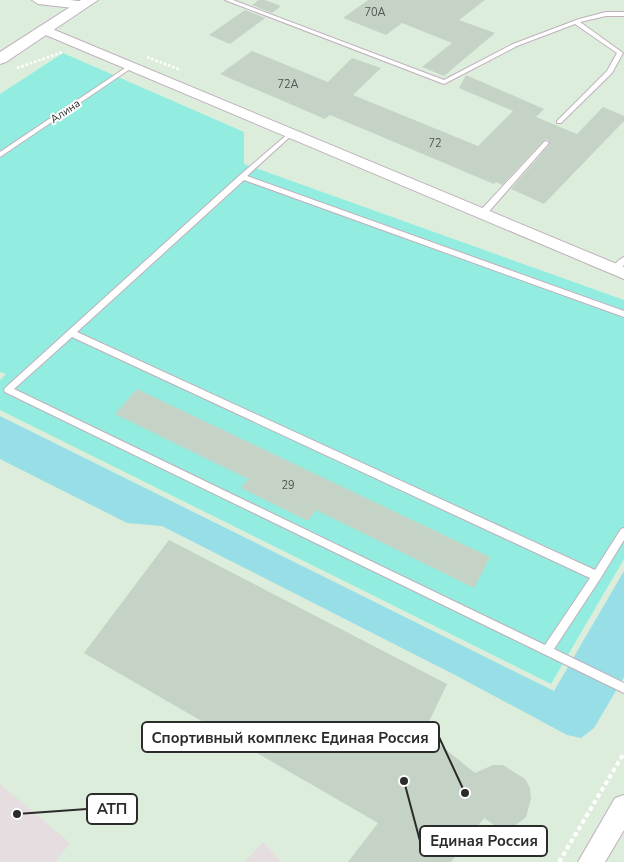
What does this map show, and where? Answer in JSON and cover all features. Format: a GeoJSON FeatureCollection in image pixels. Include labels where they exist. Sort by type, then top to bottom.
{"type":"FeatureCollection","features":[{"type":"Feature","properties":{"kind":"street"},"geometry":{"type":"LineString","coordinates":[[38,0],[87,3]]}},
{"type":"Feature","properties":{"kind":"street"},"geometry":{"type":"LineString","coordinates":[[4,65],[45,30],[87,3]]}},
{"type":"Feature","properties":{"kind":"street"},"geometry":{"type":"LineString","coordinates":[[45,30],[482,214],[621,267]]}},
{"type":"Feature","properties":{"kind":"street"},"geometry":{"type":"LineString","coordinates":[[592,862],[624,807]]}},
{"type":"Feature","properties":{"kind":"lane"},"geometry":{"type":"LineString","coordinates":[[228,0],[444,82],[515,44],[581,20],[606,14],[624,14]]}},
{"type":"Feature","properties":{"kind":"lane"},"geometry":{"type":"LineString","coordinates":[[559,122],[610,72],[620,53],[576,23]]}},
{"type":"Feature","properties":{"kind":"lane","name":"Алина"},"geometry":{"type":"LineString","coordinates":[[0,154],[130,67]]}},
{"type":"Feature","properties":{"kind":"lane"},"geometry":{"type":"LineString","coordinates":[[290,134],[8,390],[624,688]]}},
{"type":"Feature","properties":{"kind":"lane"},"geometry":{"type":"LineString","coordinates":[[482,214],[546,143]]}},
{"type":"Feature","properties":{"kind":"lane"},"geometry":{"type":"LineString","coordinates":[[242,177],[624,314]]}},
{"type":"Feature","properties":{"kind":"lane"},"geometry":{"type":"LineString","coordinates":[[71,333],[597,576]]}},
{"type":"Feature","properties":{"kind":"lane"},"geometry":{"type":"LineString","coordinates":[[547,651],[624,532]]}},
{"type":"Feature","properties":{"kind":"path"},"geometry":{"type":"LineString","coordinates":[[4,65],[86,48]]}},
{"type":"Feature","properties":{"kind":"path"},"geometry":{"type":"LineString","coordinates":[[560,862],[624,753]]}},
{"type":"Feature","properties":{"kind":"shaded area"},"geometry":{"type":"Polygon","coordinates":[[[63,53],[244,132],[244,164],[624,300],[624,559],[551,684],[0,410],[0,380],[6,374],[0,372],[0,94],[63,53]]]}},
{"type":"Feature","properties":{"kind":"shaded area"},"geometry":{"type":"Polygon","coordinates":[[[0,416],[554,691],[624,571],[624,677],[594,728],[581,738],[567,735],[457,676],[162,526],[127,523],[0,459],[0,416]]]}},
{"type":"Feature","properties":{"kind":"shaded area"},"geometry":{"type":"Polygon","coordinates":[[[0,784],[70,843],[55,862],[0,862],[0,784]]]}},
{"type":"Feature","properties":{"kind":"shaded area"},"geometry":{"type":"Polygon","coordinates":[[[263,842],[282,862],[245,862],[263,842]]]}},
{"type":"Feature","properties":{"kind":"building"},"geometry":{"type":"Polygon","coordinates":[[[259,0],[265,0],[281,6],[272,13],[252,5],[259,0]]]}},
{"type":"Feature","properties":{"kind":"building"},"geometry":{"type":"Polygon","coordinates":[[[368,0],[485,0],[459,20],[495,33],[444,76],[422,67],[452,43],[402,23],[386,35],[343,18],[368,0]]]}},
{"type":"Feature","properties":{"kind":"building"},"geometry":{"type":"Polygon","coordinates":[[[245,10],[265,18],[230,44],[209,35],[245,10]]]}},
{"type":"Feature","properties":{"kind":"building"},"geometry":{"type":"Polygon","coordinates":[[[252,51],[328,82],[352,58],[381,68],[353,95],[478,146],[513,111],[459,88],[466,75],[544,109],[536,117],[577,134],[603,107],[624,116],[624,121],[544,204],[511,189],[550,144],[547,139],[502,185],[496,182],[494,184],[330,115],[325,119],[220,74],[252,51]]]}},
{"type":"Feature","properties":{"kind":"building"},"geometry":{"type":"Polygon","coordinates":[[[137,389],[490,557],[474,588],[316,510],[308,521],[241,488],[248,479],[115,414],[137,389]]]}},
{"type":"Feature","properties":{"kind":"building"},"geometry":{"type":"Polygon","coordinates":[[[169,540],[447,684],[424,732],[475,773],[493,765],[503,765],[525,779],[530,788],[531,799],[526,817],[511,829],[497,827],[484,818],[451,862],[348,862],[378,823],[84,653],[169,540]]]}},
{"type":"Feature","properties":{"kind":"place","name":"Единая Россия"},"geometry":{"type":"Point","coordinates":[404,781]}},
{"type":"Feature","properties":{"kind":"place","name":"Спортивный комплекс Единая Россия"},"geometry":{"type":"Point","coordinates":[465,793]}},
{"type":"Feature","properties":{"kind":"place","name":"АТП"},"geometry":{"type":"Point","coordinates":[17,814]}}]}
